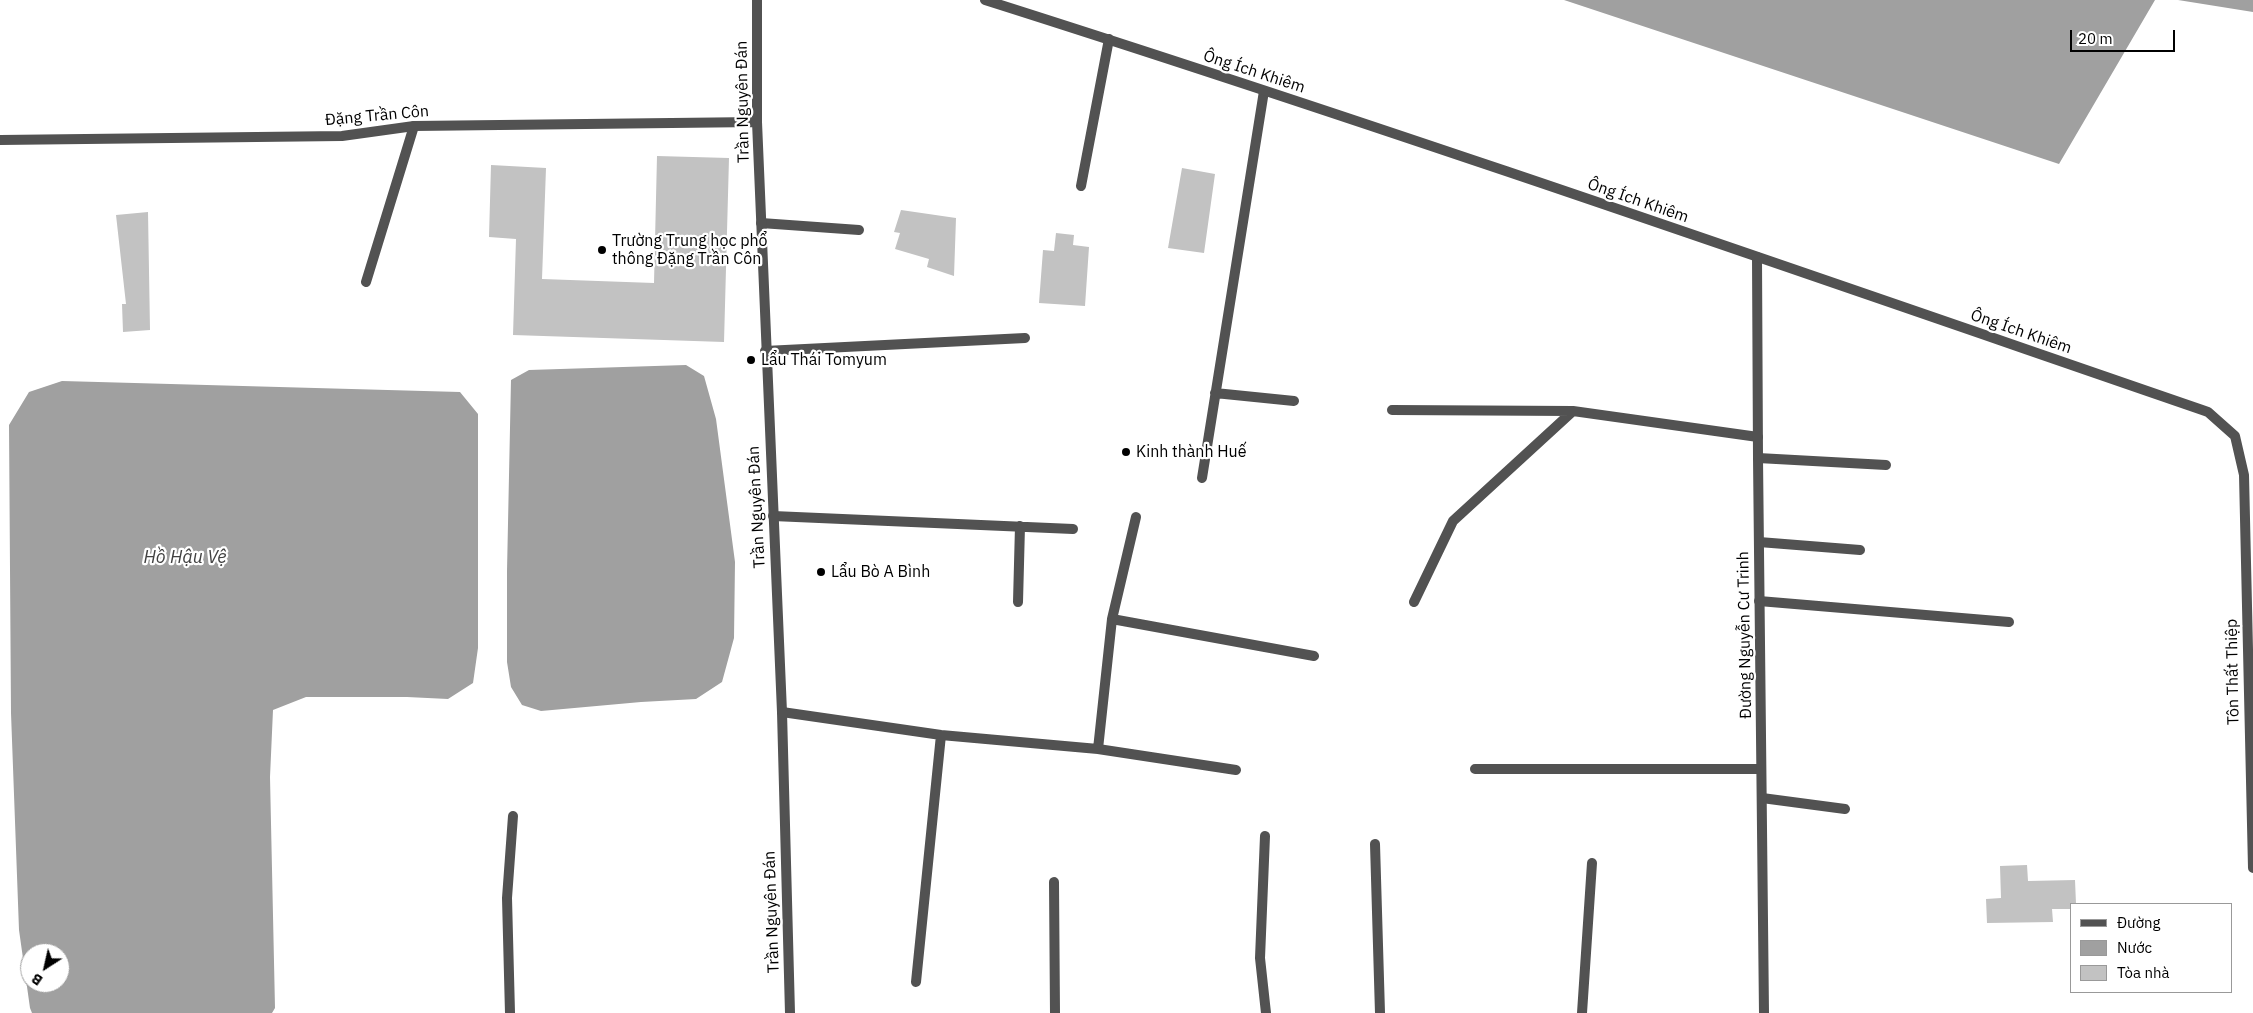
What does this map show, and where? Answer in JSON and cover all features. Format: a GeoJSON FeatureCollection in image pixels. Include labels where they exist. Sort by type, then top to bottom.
{"type":"FeatureCollection","features":[{"type":"Feature","properties":{"kind":"street","name":"Trần Nguyên Đán"},"geometry":{"type":"LineString","coordinates":[[758,0],[757,122],[765,351],[782,712],[790,1013]]}},
{"type":"Feature","properties":{"kind":"street","name":"Ông Ích Khiêm"},"geometry":{"type":"LineString","coordinates":[[985,0],[1109,39],[1758,257],[2208,412],[2235,436],[2244,474]]}},
{"type":"Feature","properties":{"kind":"street"},"geometry":{"type":"LineString","coordinates":[[1080,186],[1109,39]]}},
{"type":"Feature","properties":{"kind":"street"},"geometry":{"type":"LineString","coordinates":[[1202,478],[1264,91]]}},
{"type":"Feature","properties":{"kind":"street","name":"Đặng Trần Côn"},"geometry":{"type":"LineString","coordinates":[[0,140],[342,136],[414,126],[757,122]]}},
{"type":"Feature","properties":{"kind":"street"},"geometry":{"type":"LineString","coordinates":[[366,282],[414,126]]}},
{"type":"Feature","properties":{"kind":"street"},"geometry":{"type":"LineString","coordinates":[[761,223],[859,230]]}},
{"type":"Feature","properties":{"kind":"street","name":"Đường Nguyễn Cư Trinh"},"geometry":{"type":"LineString","coordinates":[[1758,257],[1758,542],[1764,1013]]}},
{"type":"Feature","properties":{"kind":"street"},"geometry":{"type":"LineString","coordinates":[[765,351],[1025,338]]}},
{"type":"Feature","properties":{"kind":"street"},"geometry":{"type":"LineString","coordinates":[[1215,393],[1294,401]]}},
{"type":"Feature","properties":{"kind":"street"},"geometry":{"type":"LineString","coordinates":[[1392,410],[1574,411],[1758,437]]}},
{"type":"Feature","properties":{"kind":"street"},"geometry":{"type":"LineString","coordinates":[[1414,602],[1453,520],[1574,411]]}},
{"type":"Feature","properties":{"kind":"street"},"geometry":{"type":"LineString","coordinates":[[1758,458],[1886,465]]}},
{"type":"Feature","properties":{"kind":"street","name":"Tôn Thất Thiệp"},"geometry":{"type":"LineString","coordinates":[[2244,474],[2253,868]]}},
{"type":"Feature","properties":{"kind":"street"},"geometry":{"type":"LineString","coordinates":[[773,516],[1073,529]]}},
{"type":"Feature","properties":{"kind":"street"},"geometry":{"type":"LineString","coordinates":[[1098,749],[1112,619],[1136,517]]}},
{"type":"Feature","properties":{"kind":"street"},"geometry":{"type":"LineString","coordinates":[[1018,602],[1020,526]]}},
{"type":"Feature","properties":{"kind":"street"},"geometry":{"type":"LineString","coordinates":[[1758,542],[1860,550]]}},
{"type":"Feature","properties":{"kind":"street"},"geometry":{"type":"LineString","coordinates":[[1759,601],[2009,622]]}},
{"type":"Feature","properties":{"kind":"street"},"geometry":{"type":"LineString","coordinates":[[1112,619],[1314,656]]}},
{"type":"Feature","properties":{"kind":"street"},"geometry":{"type":"LineString","coordinates":[[782,712],[942,735],[1098,749],[1236,770]]}},
{"type":"Feature","properties":{"kind":"street"},"geometry":{"type":"LineString","coordinates":[[916,982],[942,735]]}},
{"type":"Feature","properties":{"kind":"street"},"geometry":{"type":"LineString","coordinates":[[1475,769],[1761,769]]}},
{"type":"Feature","properties":{"kind":"street"},"geometry":{"type":"LineString","coordinates":[[1762,798],[1845,809]]}},
{"type":"Feature","properties":{"kind":"street"},"geometry":{"type":"LineString","coordinates":[[510,1013],[507,898],[513,816]]}},
{"type":"Feature","properties":{"kind":"street"},"geometry":{"type":"LineString","coordinates":[[1265,836],[1260,958],[1266,1013]]}},
{"type":"Feature","properties":{"kind":"street"},"geometry":{"type":"LineString","coordinates":[[1375,844],[1380,1013]]}},
{"type":"Feature","properties":{"kind":"street"},"geometry":{"type":"LineString","coordinates":[[1582,1013],[1592,863]]}},
{"type":"Feature","properties":{"kind":"street"},"geometry":{"type":"LineString","coordinates":[[1054,882],[1055,1013]]}},
{"type":"Feature","properties":{"kind":"water"},"geometry":{"type":"Polygon","coordinates":[[[1564,0],[2155,0],[2059,164],[1564,0]]]}},
{"type":"Feature","properties":{"kind":"water"},"geometry":{"type":"Polygon","coordinates":[[[2178,0],[2253,0],[2253,12],[2178,0]]]}},
{"type":"Feature","properties":{"kind":"water"},"geometry":{"type":"Polygon","coordinates":[[[686,365],[704,376],[716,419],[735,562],[734,638],[722,682],[696,699],[541,711],[522,705],[511,687],[507,662],[511,380],[529,370],[686,365]]]}},
{"type":"Feature","properties":{"kind":"water","name":"Hồ Hậu Vệ"},"geometry":{"type":"Polygon","coordinates":[[[62,381],[460,392],[478,414],[478,648],[473,683],[448,699],[306,697],[273,710],[270,777],[275,1008],[272,1013],[32,1013],[28,993],[70,993],[70,943],[21,943],[19,930],[11,713],[9,425],[29,392],[62,381]]]}},
{"type":"Feature","properties":{"kind":"building"},"geometry":{"type":"Polygon","coordinates":[[[657,156],[729,158],[724,342],[513,335],[516,239],[489,237],[491,165],[546,168],[542,279],[654,283],[657,156]]]}},
{"type":"Feature","properties":{"kind":"building"},"geometry":{"type":"Polygon","coordinates":[[[1182,168],[1215,174],[1204,253],[1168,248],[1182,168]]]}},
{"type":"Feature","properties":{"kind":"building"},"geometry":{"type":"Polygon","coordinates":[[[901,210],[956,218],[954,276],[927,267],[929,259],[895,249],[900,233],[894,232],[901,210]]]}},
{"type":"Feature","properties":{"kind":"building"},"geometry":{"type":"Polygon","coordinates":[[[148,212],[150,330],[123,332],[122,304],[126,304],[116,215],[148,212]]]}},
{"type":"Feature","properties":{"kind":"building"},"geometry":{"type":"Polygon","coordinates":[[[1056,233],[1074,235],[1073,245],[1089,247],[1085,306],[1039,303],[1043,250],[1054,251],[1056,233]]]}},
{"type":"Feature","properties":{"kind":"building"},"geometry":{"type":"Polygon","coordinates":[[[2027,865],[2028,881],[2075,880],[2076,903],[2070,903],[2070,909],[2052,909],[2053,922],[1987,923],[1986,899],[2001,898],[2000,866],[2027,865]]]}},
{"type":"Feature","properties":{"kind":"place","name":"Trường Trung học phổ thông Đặng Trần Côn"},"geometry":{"type":"Point","coordinates":[602,250]}},
{"type":"Feature","properties":{"kind":"place","name":"Lẩu Thái Tomyum"},"geometry":{"type":"Point","coordinates":[751,360]}},
{"type":"Feature","properties":{"kind":"place","name":"Kinh thành Huế"},"geometry":{"type":"Point","coordinates":[1126,452]}},
{"type":"Feature","properties":{"kind":"place","name":"Lẩu Bò A Bình"},"geometry":{"type":"Point","coordinates":[821,572]}}]}
